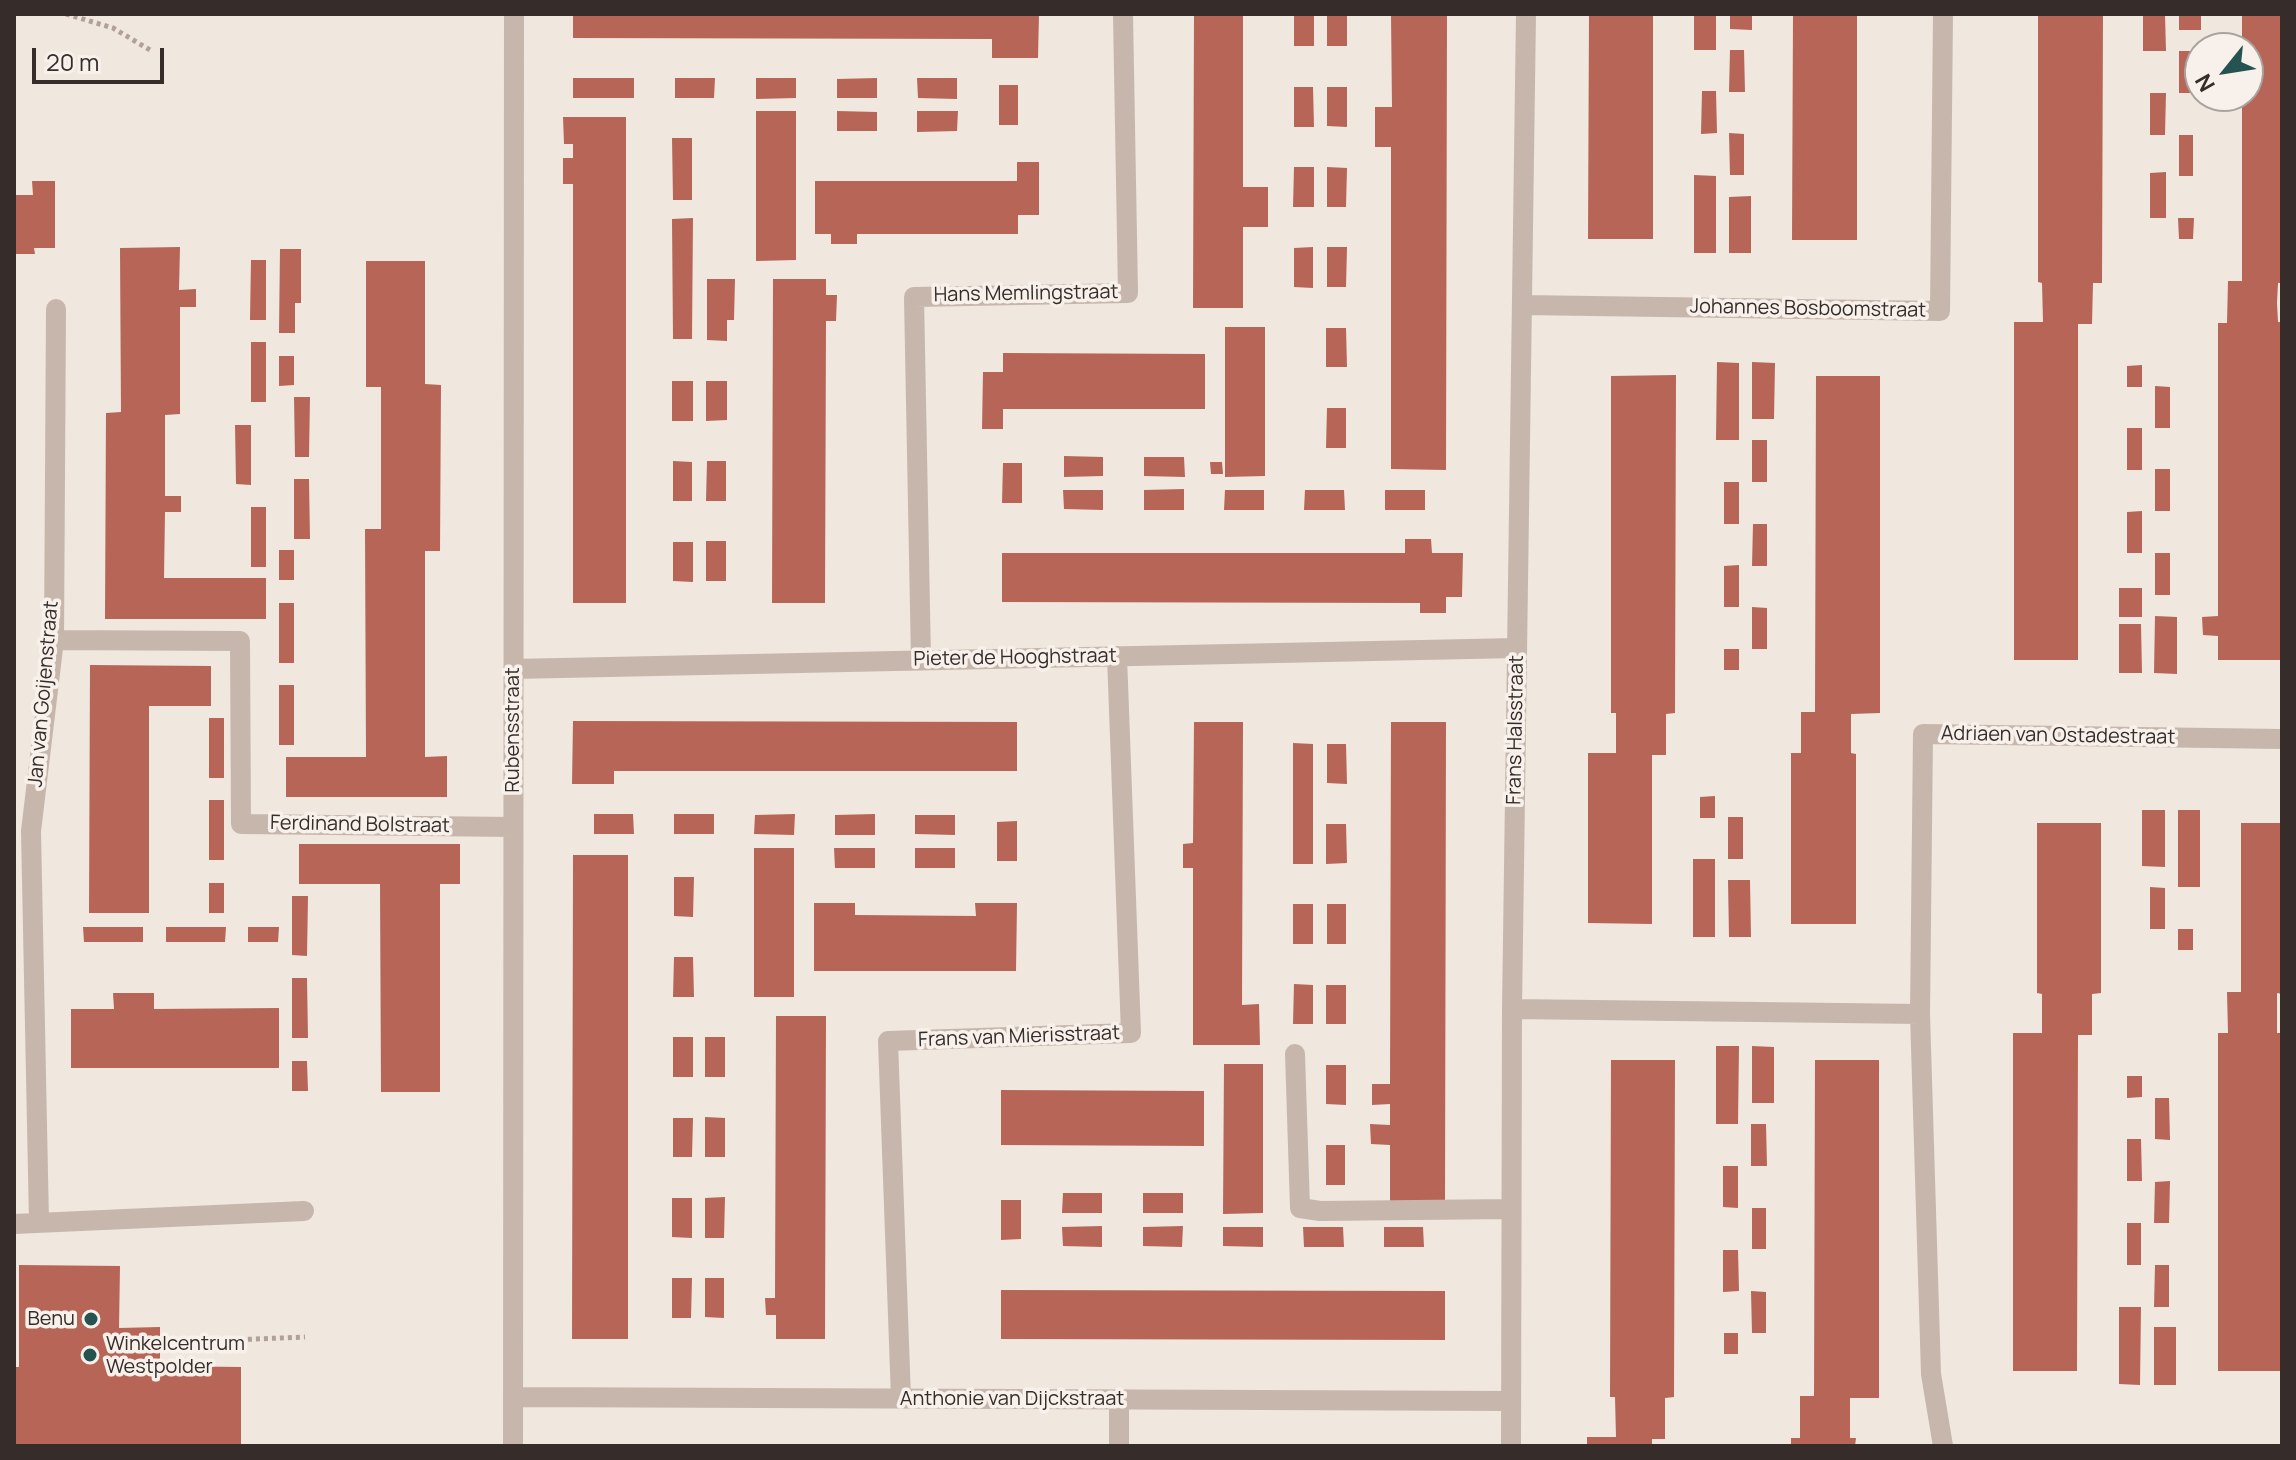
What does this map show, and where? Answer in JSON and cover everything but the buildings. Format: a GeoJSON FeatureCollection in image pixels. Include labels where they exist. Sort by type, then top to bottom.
{"type":"FeatureCollection","features":[{"type":"Feature","properties":{"kind":"street","name":"Rubensstraat"},"geometry":{"type":"LineString","coordinates":[[513,1446],[514,14]]}},
{"type":"Feature","properties":{"kind":"street","name":"Hans Memlingstraat"},"geometry":{"type":"LineString","coordinates":[[921,660],[914,297],[1128,293],[1123,14]]}},
{"type":"Feature","properties":{"kind":"street","name":"Frans Halsstraat"},"geometry":{"type":"LineString","coordinates":[[1511,1446],[1512,1009],[1526,14]]}},
{"type":"Feature","properties":{"kind":"street","name":"Johannes Bosboomstraat"},"geometry":{"type":"LineString","coordinates":[[1522,305],[1940,311],[1943,14]]}},
{"type":"Feature","properties":{"kind":"street","name":"Jan van Goijenstraat"},"geometry":{"type":"LineString","coordinates":[[39,1222],[31,831],[54,640],[56,309]]}},
{"type":"Feature","properties":{"kind":"street","name":"Ferdinand Bolstraat"},"geometry":{"type":"LineString","coordinates":[[54,640],[240,641],[241,824],[513,827]]}},
{"type":"Feature","properties":{"kind":"street","name":"Pieter de Hooghstraat"},"geometry":{"type":"LineString","coordinates":[[513,669],[1517,648]]}},
{"type":"Feature","properties":{"kind":"street","name":"Frans van Mierisstraat"},"geometry":{"type":"LineString","coordinates":[[901,1398],[888,1041],[1131,1033],[1117,656]]}},
{"type":"Feature","properties":{"kind":"street","name":"Adriaen van Ostadestraat"},"geometry":{"type":"LineString","coordinates":[[1943,1446],[1931,1374],[1920,1014],[1923,734],[2282,739]]}},
{"type":"Feature","properties":{"kind":"street"},"geometry":{"type":"LineString","coordinates":[[1512,1009],[1920,1014]]}},
{"type":"Feature","properties":{"kind":"street"},"geometry":{"type":"LineString","coordinates":[[1295,1054],[1300,1208],[1320,1211],[1511,1209]]}},
{"type":"Feature","properties":{"kind":"street"},"geometry":{"type":"LineString","coordinates":[[14,1224],[304,1211]]}},
{"type":"Feature","properties":{"kind":"street","name":"Anthonie van Dijckstraat"},"geometry":{"type":"LineString","coordinates":[[513,1397],[1511,1401]]}},
{"type":"Feature","properties":{"kind":"street"},"geometry":{"type":"LineString","coordinates":[[1119,1399],[1119,1446]]}},
{"type":"Feature","properties":{"kind":"path"},"geometry":{"type":"LineString","coordinates":[[66,14],[113,28],[150,50]]}},
{"type":"Feature","properties":{"kind":"path"},"geometry":{"type":"LineString","coordinates":[[160,1343],[305,1337]]}},
{"type":"Feature","properties":{"kind":"place","name":"Benu"},"geometry":{"type":"Point","coordinates":[91,1319]}},
{"type":"Feature","properties":{"kind":"place","name":"Winkelcentrum Westpolder"},"geometry":{"type":"Point","coordinates":[90,1355]}}]}
